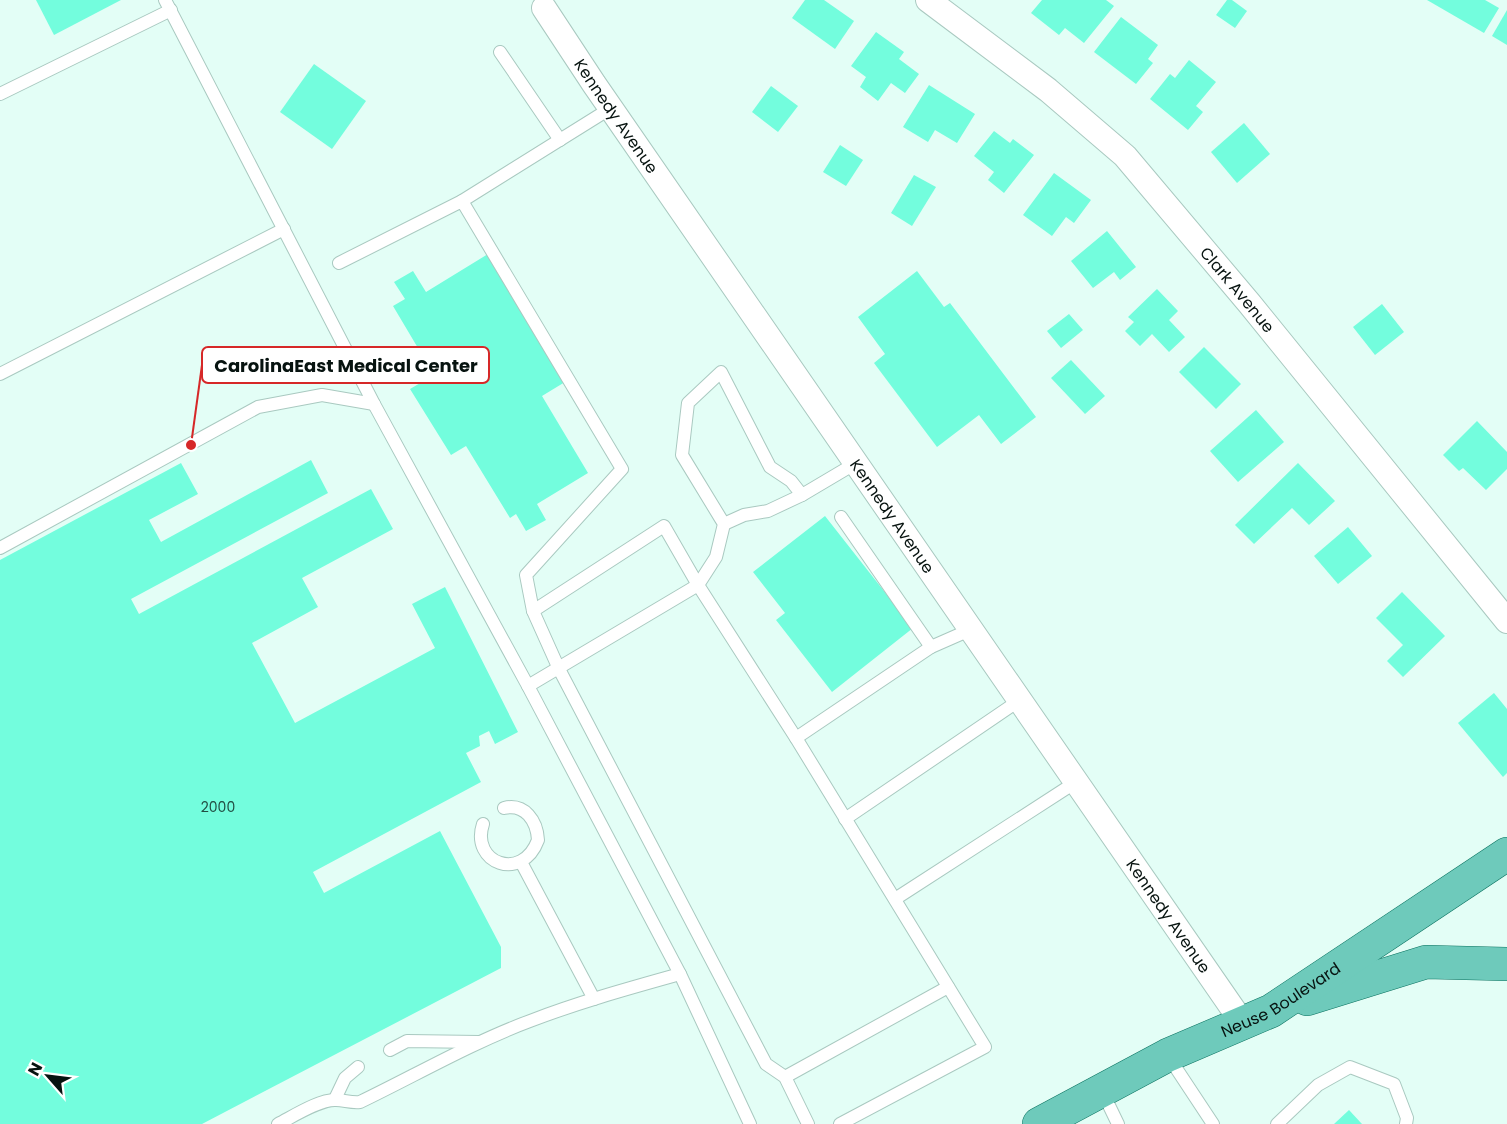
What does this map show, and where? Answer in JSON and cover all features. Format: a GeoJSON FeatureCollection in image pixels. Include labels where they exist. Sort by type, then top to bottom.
{"type":"FeatureCollection","features":[{"type":"Feature","properties":{"kind":"main road","name":"Neuse Boulevard"},"geometry":{"type":"LineString","coordinates":[[1039,1124],[1168,1055],[1256,1016],[1507,854]]}},
{"type":"Feature","properties":{"kind":"main road"},"geometry":{"type":"LineString","coordinates":[[1256,1016],[1426,962],[1507,964]]}},
{"type":"Feature","properties":{"kind":"street","name":"Clark Avenue"},"geometry":{"type":"LineString","coordinates":[[928,0],[1048,90],[1125,156],[1249,303],[1507,621]]}},
{"type":"Feature","properties":{"kind":"street","name":"Kennedy Avenue"},"geometry":{"type":"LineString","coordinates":[[544,8],[1076,782],[1256,1016]]}},
{"type":"Feature","properties":{"kind":"lane"},"geometry":{"type":"LineString","coordinates":[[0,94],[168,5],[374,405],[528,686],[680,974],[750,1124]]}},
{"type":"Feature","properties":{"kind":"lane"},"geometry":{"type":"LineString","coordinates":[[500,52],[560,140]]}},
{"type":"Feature","properties":{"kind":"lane"},"geometry":{"type":"LineString","coordinates":[[339,263],[462,201],[611,108]]}},
{"type":"Feature","properties":{"kind":"lane"},"geometry":{"type":"LineString","coordinates":[[462,201],[622,469],[526,575],[533,611],[559,669],[766,1064],[785,1077],[808,1124]]}},
{"type":"Feature","properties":{"kind":"lane"},"geometry":{"type":"LineString","coordinates":[[0,374],[284,229]]}},
{"type":"Feature","properties":{"kind":"lane"},"geometry":{"type":"LineString","coordinates":[[528,686],[698,585],[716,557],[724,524],[682,455],[688,403],[720,372],[770,467],[791,481],[802,495]]}},
{"type":"Feature","properties":{"kind":"lane"},"geometry":{"type":"LineString","coordinates":[[0,548],[258,407],[322,395],[374,405]]}},
{"type":"Feature","properties":{"kind":"lane"},"geometry":{"type":"LineString","coordinates":[[724,524],[744,514],[768,511],[802,495],[856,463]]}},
{"type":"Feature","properties":{"kind":"lane"},"geometry":{"type":"LineString","coordinates":[[841,517],[931,647]]}},
{"type":"Feature","properties":{"kind":"lane"},"geometry":{"type":"LineString","coordinates":[[533,611],[664,526],[698,585],[796,738],[985,1047],[840,1124]]}},
{"type":"Feature","properties":{"kind":"lane"},"geometry":{"type":"LineString","coordinates":[[796,738],[931,647],[972,629]]}},
{"type":"Feature","properties":{"kind":"lane"},"geometry":{"type":"LineString","coordinates":[[846,819],[1020,700]]}},
{"type":"Feature","properties":{"kind":"lane"},"geometry":{"type":"LineString","coordinates":[[895,899],[1076,782]]}},
{"type":"Feature","properties":{"kind":"lane"},"geometry":{"type":"LineString","coordinates":[[483,824],[482,846],[487,854],[502,864],[512,865],[529,857],[538,840],[538,830],[534,821],[519,808],[504,808]]}},
{"type":"Feature","properties":{"kind":"lane"},"geometry":{"type":"LineString","coordinates":[[520,862],[594,999]]}},
{"type":"Feature","properties":{"kind":"lane"},"geometry":{"type":"LineString","coordinates":[[278,1124],[335,1100],[360,1102],[481,1042],[530,1021],[594,999],[680,974]]}},
{"type":"Feature","properties":{"kind":"lane"},"geometry":{"type":"LineString","coordinates":[[785,1077],[948,987]]}},
{"type":"Feature","properties":{"kind":"lane"},"geometry":{"type":"LineString","coordinates":[[390,1050],[407,1041],[481,1042]]}},
{"type":"Feature","properties":{"kind":"lane"},"geometry":{"type":"LineString","coordinates":[[1168,1055],[1213,1124]]}},
{"type":"Feature","properties":{"kind":"lane"},"geometry":{"type":"LineString","coordinates":[[335,1100],[345,1078],[358,1067]]}},
{"type":"Feature","properties":{"kind":"lane"},"geometry":{"type":"LineString","coordinates":[[1277,1124],[1318,1085],[1350,1067],[1394,1084],[1407,1118],[1406,1124]]}},
{"type":"Feature","properties":{"kind":"lane"},"geometry":{"type":"LineString","coordinates":[[1102,1090],[1118,1124]]}},
{"type":"Feature","properties":{"kind":"building"},"geometry":{"type":"Polygon","coordinates":[[[36,0],[121,0],[54,35],[36,0]]]}},
{"type":"Feature","properties":{"kind":"building"},"geometry":{"type":"Polygon","coordinates":[[[805,0],[824,0],[854,21],[835,49],[792,18],[805,0]]]}},
{"type":"Feature","properties":{"kind":"building"},"geometry":{"type":"Polygon","coordinates":[[[1042,0],[1106,0],[1114,6],[1084,43],[1065,28],[1059,35],[1031,13],[1042,0]]]}},
{"type":"Feature","properties":{"kind":"building"},"geometry":{"type":"Polygon","coordinates":[[[1227,0],[1232,0],[1247,11],[1235,28],[1216,15],[1227,0]]]}},
{"type":"Feature","properties":{"kind":"building"},"geometry":{"type":"Polygon","coordinates":[[[1427,0],[1485,0],[1499,8],[1484,33],[1427,0]]]}},
{"type":"Feature","properties":{"kind":"building"},"geometry":{"type":"Polygon","coordinates":[[[1507,10],[1507,45],[1492,36],[1507,10]]]}},
{"type":"Feature","properties":{"kind":"building"},"geometry":{"type":"Polygon","coordinates":[[[1121,17],[1158,45],[1148,59],[1153,63],[1136,84],[1094,52],[1121,17]]]}},
{"type":"Feature","properties":{"kind":"building"},"geometry":{"type":"Polygon","coordinates":[[[876,32],[904,52],[899,59],[919,74],[905,93],[891,83],[878,101],[860,87],[866,77],[851,66],[876,32]]]}},
{"type":"Feature","properties":{"kind":"building"},"geometry":{"type":"Polygon","coordinates":[[[1189,60],[1216,82],[1196,106],[1203,112],[1188,130],[1150,99],[1170,74],[1175,78],[1189,60]]]}},
{"type":"Feature","properties":{"kind":"building"},"geometry":{"type":"Polygon","coordinates":[[[314,64],[366,101],[332,149],[280,112],[314,64]]]}},
{"type":"Feature","properties":{"kind":"building"},"geometry":{"type":"Polygon","coordinates":[[[929,85],[975,114],[957,143],[935,130],[928,142],[903,127],[929,85]]]}},
{"type":"Feature","properties":{"kind":"building"},"geometry":{"type":"Polygon","coordinates":[[[771,86],[798,106],[778,132],[752,112],[771,86]]]}},
{"type":"Feature","properties":{"kind":"building"},"geometry":{"type":"Polygon","coordinates":[[[1244,123],[1270,154],[1237,183],[1211,152],[1244,123]]]}},
{"type":"Feature","properties":{"kind":"building"},"geometry":{"type":"Polygon","coordinates":[[[994,131],[1010,143],[1013,139],[1034,155],[1004,193],[988,180],[994,172],[974,156],[994,131]]]}},
{"type":"Feature","properties":{"kind":"building"},"geometry":{"type":"Polygon","coordinates":[[[840,145],[863,160],[846,186],[823,172],[840,145]]]}},
{"type":"Feature","properties":{"kind":"building"},"geometry":{"type":"Polygon","coordinates":[[[1054,173],[1091,200],[1074,223],[1066,217],[1052,236],[1023,215],[1054,173]]]}},
{"type":"Feature","properties":{"kind":"building"},"geometry":{"type":"Polygon","coordinates":[[[914,175],[936,187],[912,226],[891,213],[914,175]]]}},
{"type":"Feature","properties":{"kind":"building"},"geometry":{"type":"Polygon","coordinates":[[[1107,231],[1136,267],[1120,280],[1114,272],[1093,288],[1071,261],[1107,231]]]}},
{"type":"Feature","properties":{"kind":"building"},"geometry":{"type":"Polygon","coordinates":[[[488,254],[565,382],[542,396],[588,473],[537,504],[546,520],[526,531],[516,514],[510,518],[466,446],[451,455],[410,389],[434,375],[393,306],[405,299],[394,282],[413,271],[426,292],[488,254]]]}},
{"type":"Feature","properties":{"kind":"building"},"geometry":{"type":"Polygon","coordinates":[[[917,271],[944,307],[950,303],[1036,417],[1001,444],[979,415],[937,447],[874,363],[885,354],[858,317],[917,271]]]}},
{"type":"Feature","properties":{"kind":"building"},"geometry":{"type":"Polygon","coordinates":[[[1157,289],[1178,311],[1169,320],[1185,337],[1169,352],[1152,334],[1140,346],[1125,331],[1134,322],[1128,317],[1157,289]]]}},
{"type":"Feature","properties":{"kind":"building"},"geometry":{"type":"Polygon","coordinates":[[[1382,304],[1404,332],[1375,355],[1353,327],[1382,304]]]}},
{"type":"Feature","properties":{"kind":"building"},"geometry":{"type":"Polygon","coordinates":[[[1069,314],[1083,330],[1061,348],[1047,331],[1069,314]]]}},
{"type":"Feature","properties":{"kind":"building"},"geometry":{"type":"Polygon","coordinates":[[[1204,347],[1241,384],[1216,409],[1179,372],[1204,347]]]}},
{"type":"Feature","properties":{"kind":"building"},"geometry":{"type":"Polygon","coordinates":[[[1071,360],[1105,396],[1085,414],[1051,378],[1071,360]]]}},
{"type":"Feature","properties":{"kind":"building"},"geometry":{"type":"Polygon","coordinates":[[[1256,410],[1284,442],[1238,482],[1210,451],[1256,410]]]}},
{"type":"Feature","properties":{"kind":"building"},"geometry":{"type":"Polygon","coordinates":[[[1477,421],[1507,452],[1507,469],[1486,490],[1463,468],[1459,471],[1443,455],[1477,421]]]}},
{"type":"Feature","properties":{"kind":"building"},"geometry":{"type":"Polygon","coordinates":[[[311,460],[328,493],[131,599],[139,614],[371,489],[393,529],[302,578],[318,607],[252,643],[295,723],[435,648],[412,604],[445,587],[518,732],[495,744],[489,731],[479,736],[480,746],[466,753],[481,782],[313,872],[324,893],[440,831],[501,947],[501,968],[202,1124],[0,1124],[0,560],[181,463],[198,494],[149,520],[161,542],[311,460]]]}},
{"type":"Feature","properties":{"kind":"building"},"geometry":{"type":"Polygon","coordinates":[[[1298,463],[1335,501],[1309,525],[1292,508],[1254,544],[1235,525],[1298,463]]]}},
{"type":"Feature","properties":{"kind":"building"},"geometry":{"type":"Polygon","coordinates":[[[825,516],[913,628],[832,692],[776,620],[785,613],[753,572],[825,516]]]}},
{"type":"Feature","properties":{"kind":"building"},"geometry":{"type":"Polygon","coordinates":[[[1348,527],[1372,556],[1338,584],[1314,556],[1348,527]]]}},
{"type":"Feature","properties":{"kind":"building"},"geometry":{"type":"Polygon","coordinates":[[[1402,592],[1445,636],[1403,677],[1387,661],[1403,645],[1376,618],[1402,592]]]}},
{"type":"Feature","properties":{"kind":"building"},"geometry":{"type":"Polygon","coordinates":[[[1494,693],[1507,709],[1507,773],[1503,777],[1458,723],[1494,693]]]}},
{"type":"Feature","properties":{"kind":"building"},"geometry":{"type":"Polygon","coordinates":[[[1349,1110],[1362,1124],[1334,1124],[1349,1110]]]}},
{"type":"Feature","properties":{"kind":"place","name":"CarolinaEast Medical Center"},"geometry":{"type":"Point","coordinates":[191,445]}}]}
